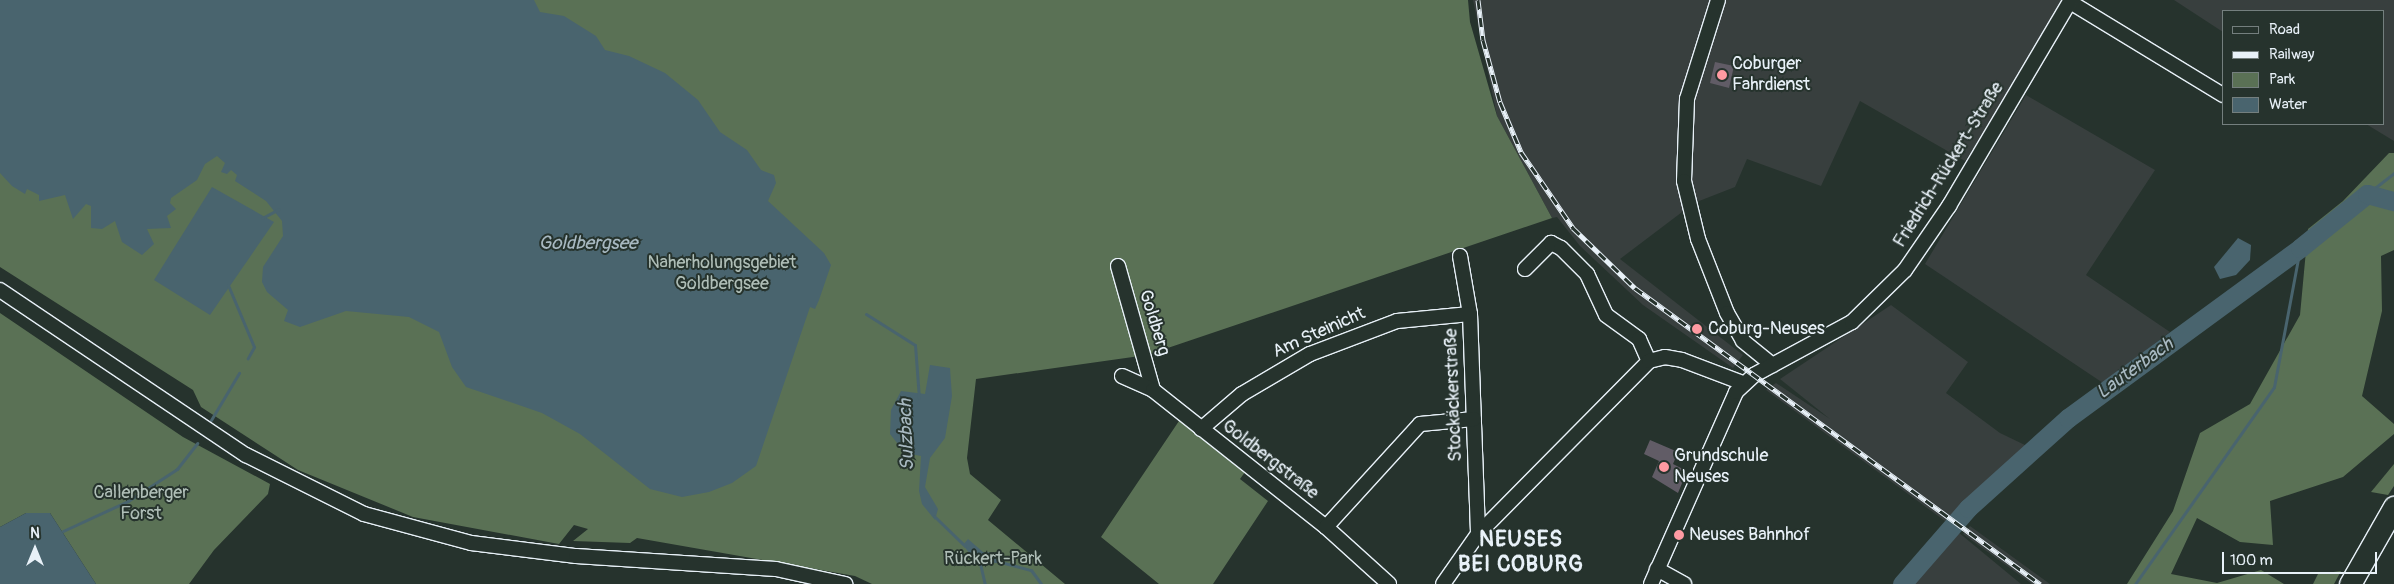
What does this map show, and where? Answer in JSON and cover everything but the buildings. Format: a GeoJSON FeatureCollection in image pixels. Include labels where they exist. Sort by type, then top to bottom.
{"type":"FeatureCollection","features":[{"type":"Feature","properties":{"kind":"highway"},"geometry":{"type":"LineString","coordinates":[[2350,584],[2394,508]]}},
{"type":"Feature","properties":{"kind":"highway"},"geometry":{"type":"LineString","coordinates":[[2364,584],[2394,533]]}},
{"type":"Feature","properties":{"kind":"street"},"geometry":{"type":"LineString","coordinates":[[1718,0],[1687,99],[1684,181],[1698,239],[1727,313],[1743,341],[1773,365]]}},
{"type":"Feature","properties":{"kind":"street"},"geometry":{"type":"LineString","coordinates":[[2070,1],[2222,94]]}},
{"type":"Feature","properties":{"kind":"street","name":"Friedrich-Rückert-Straße"},"geometry":{"type":"LineString","coordinates":[[1743,383],[1852,322],[1905,270],[1949,206],[2070,1]]}},
{"type":"Feature","properties":{"kind":"street"},"geometry":{"type":"LineString","coordinates":[[1525,269],[1551,243],[1561,248],[1587,274],[1606,315],[1639,339],[1649,361]]}},
{"type":"Feature","properties":{"kind":"street","name":"Stockäckerstraße"},"geometry":{"type":"LineString","coordinates":[[1460,256],[1470,314],[1478,534]]}},
{"type":"Feature","properties":{"kind":"street","name":"Goldberg"},"geometry":{"type":"LineString","coordinates":[[1118,266],[1153,390]]}},
{"type":"Feature","properties":{"kind":"street"},"geometry":{"type":"LineString","coordinates":[[0,290],[246,455],[364,514],[471,543],[557,554],[776,568],[845,584]]}},
{"type":"Feature","properties":{"kind":"street","name":"Am Steinicht"},"geometry":{"type":"LineString","coordinates":[[1201,429],[1242,394],[1310,354],[1398,321],[1470,314]]}},
{"type":"Feature","properties":{"kind":"street"},"geometry":{"type":"LineString","coordinates":[[1444,584],[1478,534],[1649,361],[1665,357],[1682,360],[1743,383],[1651,584]]}},
{"type":"Feature","properties":{"kind":"street","name":"Goldbergstraße"},"geometry":{"type":"LineString","coordinates":[[1122,376],[1153,390],[1326,527],[1388,584]]}},
{"type":"Feature","properties":{"kind":"street"},"geometry":{"type":"LineString","coordinates":[[1326,527],[1420,424],[1474,419]]}},
{"type":"Feature","properties":{"kind":"street"},"geometry":{"type":"LineString","coordinates":[[1657,568],[1684,584]]}},
{"type":"Feature","properties":{"kind":"shaded area"},"geometry":{"type":"Polygon","coordinates":[[[1473,0],[2071,0],[1965,161],[1860,101],[1821,186],[1747,159],[1735,187],[1694,203],[1620,259],[1743,355],[1733,368],[1643,305],[1580,246],[1557,217],[1552,218],[1497,116],[1473,0]]]}},
{"type":"Feature","properties":{"kind":"shaded area"},"geometry":{"type":"Polygon","coordinates":[[[2174,0],[2394,0],[2394,141],[2368,125],[2384,125],[2384,10],[2222,10],[2222,31],[2174,0]]]}},
{"type":"Feature","properties":{"kind":"shaded area"},"geometry":{"type":"Polygon","coordinates":[[[2026,95],[2155,170],[2086,275],[2170,332],[2103,383],[1925,264],[2026,95]]]}},
{"type":"Feature","properties":{"kind":"shaded area"},"geometry":{"type":"Polygon","coordinates":[[[1891,305],[1968,362],[1946,393],[2000,433],[2027,446],[1945,521],[1766,390],[1776,383],[1830,419],[1780,379],[1891,305]]]}},
{"type":"Feature","properties":{"kind":"shaded area"},"geometry":{"type":"Polygon","coordinates":[[[1970,526],[2050,584],[2032,584],[1963,534],[1970,526]]]}},
{"type":"Feature","properties":{"kind":"shaded area"},"geometry":{"type":"Polygon","coordinates":[[[1950,527],[1958,532],[2021,584],[1898,584],[1950,527]]]}},
{"type":"Feature","properties":{"kind":"green space","name":"Naherholungsgebiet Goldbergsee"},"geometry":{"type":"Polygon","coordinates":[[[0,0],[1468,0],[1470,22],[1497,116],[1552,218],[1147,355],[976,379],[967,458],[970,474],[1001,500],[988,520],[1065,584],[872,584],[855,576],[637,538],[630,543],[573,541],[588,529],[574,525],[559,544],[413,517],[298,470],[201,407],[193,390],[0,267],[0,0]]]}},
{"type":"Feature","properties":{"kind":"green space"},"geometry":{"type":"Polygon","coordinates":[[[2389,153],[2394,153],[2394,250],[2381,256],[2382,311],[2362,396],[2394,424],[2394,434],[2343,477],[2270,501],[2273,545],[2240,542],[2197,518],[2171,574],[2217,583],[2261,570],[2284,584],[2127,584],[2173,511],[2200,433],[2250,404],[2300,315],[2308,229],[2343,201],[2389,153]]]}},
{"type":"Feature","properties":{"kind":"green space","name":"Callenberger Forst"},"geometry":{"type":"Polygon","coordinates":[[[0,313],[183,437],[270,484],[268,494],[214,550],[189,584],[96,584],[50,513],[26,513],[0,527],[0,313]]]}},
{"type":"Feature","properties":{"kind":"green space"},"geometry":{"type":"Polygon","coordinates":[[[1181,418],[1245,472],[1240,479],[1268,501],[1213,584],[1159,584],[1101,537],[1181,418]]]}},
{"type":"Feature","properties":{"kind":"green space"},"geometry":{"type":"Polygon","coordinates":[[[2394,464],[2394,486],[2388,495],[2371,492],[2394,464]]]}},
{"type":"Feature","properties":{"kind":"green space"},"geometry":{"type":"Polygon","coordinates":[[[2341,571],[2334,584],[2313,584],[2318,574],[2341,571]]]}},
{"type":"Feature","properties":{"kind":"water","name":"Goldbergsee"},"geometry":{"type":"Polygon","coordinates":[[[0,0],[534,0],[540,12],[564,16],[596,36],[605,50],[629,56],[665,73],[698,100],[720,132],[747,150],[761,170],[774,175],[776,183],[768,201],[824,253],[831,265],[815,309],[810,307],[756,466],[732,483],[709,492],[682,497],[650,489],[580,434],[542,413],[466,387],[452,367],[439,332],[409,317],[346,311],[300,327],[284,321],[288,310],[267,292],[262,282],[263,267],[283,236],[282,221],[266,201],[235,181],[237,175],[231,170],[227,174],[221,172],[225,163],[217,156],[205,164],[197,180],[171,198],[170,203],[176,209],[167,216],[171,228],[147,229],[154,244],[142,255],[122,242],[115,221],[102,229],[91,228],[91,206],[86,204],[73,219],[65,195],[39,201],[39,195],[27,189],[25,194],[12,186],[0,173],[0,0]]]}},
{"type":"Feature","properties":{"kind":"water"},"geometry":{"type":"Polygon","coordinates":[[[212,187],[274,222],[210,315],[154,280],[212,187]]]}},
{"type":"Feature","properties":{"kind":"water"},"geometry":{"type":"Polygon","coordinates":[[[2238,238],[2251,245],[2250,260],[2236,275],[2220,279],[2214,267],[2238,238]]]}},
{"type":"Feature","properties":{"kind":"water"},"geometry":{"type":"Polygon","coordinates":[[[930,365],[950,368],[952,396],[945,438],[930,458],[925,487],[938,509],[935,520],[922,504],[919,491],[921,456],[905,453],[890,434],[891,410],[901,391],[925,394],[930,365]]]}},
{"type":"Feature","properties":{"kind":"water"},"geometry":{"type":"Polygon","coordinates":[[[26,513],[50,513],[96,584],[0,584],[0,527],[26,513]]]}},
{"type":"Feature","properties":{"kind":"water"},"geometry":{"type":"Polygon","coordinates":[[[968,539],[983,552],[998,553],[996,563],[974,559],[963,545],[968,539]]]}},
{"type":"Feature","properties":{"kind":"waterway"},"geometry":{"type":"LineString","coordinates":[[2367,194],[2394,173]]}},
{"type":"Feature","properties":{"kind":"waterway","name":"Lauterbach"},"geometry":{"type":"LineString","coordinates":[[1902,584],[1968,508],[2068,418],[2300,248],[2367,194],[2394,201]]}},
{"type":"Feature","properties":{"kind":"waterway"},"geometry":{"type":"LineString","coordinates":[[262,218],[279,209]]}},
{"type":"Feature","properties":{"kind":"waterway"},"geometry":{"type":"LineString","coordinates":[[2135,584],[2274,387],[2300,248]]}},
{"type":"Feature","properties":{"kind":"waterway"},"geometry":{"type":"LineString","coordinates":[[228,285],[254,347],[248,358]]}},
{"type":"Feature","properties":{"kind":"waterway","name":"Sulzbach"},"geometry":{"type":"LineString","coordinates":[[866,314],[915,345],[919,398]]}},
{"type":"Feature","properties":{"kind":"waterway"},"geometry":{"type":"LineString","coordinates":[[211,420],[239,373]]}},
{"type":"Feature","properties":{"kind":"waterway"},"geometry":{"type":"LineString","coordinates":[[63,531],[128,501],[177,469],[197,443]]}},
{"type":"Feature","properties":{"kind":"waterway","name":"Sulzbach"},"geometry":{"type":"LineString","coordinates":[[934,516],[965,546]]}},
{"type":"Feature","properties":{"kind":"waterway","name":"Sulzbach"},"geometry":{"type":"LineString","coordinates":[[979,559],[985,584]]}},
{"type":"Feature","properties":{"kind":"waterway","name":"Sulzbach"},"geometry":{"type":"LineString","coordinates":[[993,560],[1031,570],[1041,584]]}},
{"type":"Feature","properties":{"kind":"railway"},"geometry":{"type":"LineString","coordinates":[[1478,0],[1483,40],[1500,102],[1521,152],[1573,228],[1635,288],[2040,584]]}},
{"type":"Feature","properties":{"kind":"place","name":"Coburger Fahrdienst"},"geometry":{"type":"Point","coordinates":[1722,75]}},
{"type":"Feature","properties":{"kind":"place","name":"Coburg-Neuses"},"geometry":{"type":"Point","coordinates":[1697,329]}},
{"type":"Feature","properties":{"kind":"place","name":"Grundschule Neuses"},"geometry":{"type":"Point","coordinates":[1664,467]}},
{"type":"Feature","properties":{"kind":"place","name":"Neuses Bahnhof"},"geometry":{"type":"Point","coordinates":[1679,535]}},
{"type":"Feature","properties":{"kind":"district","name":"NEUSES BEI COBURG"},"geometry":{"type":"Point","coordinates":[1521,552]}},
{"type":"Feature","properties":{"kind":"park label","name":"Rückert-Park"},"geometry":{"type":"Point","coordinates":[993,559]}}]}
